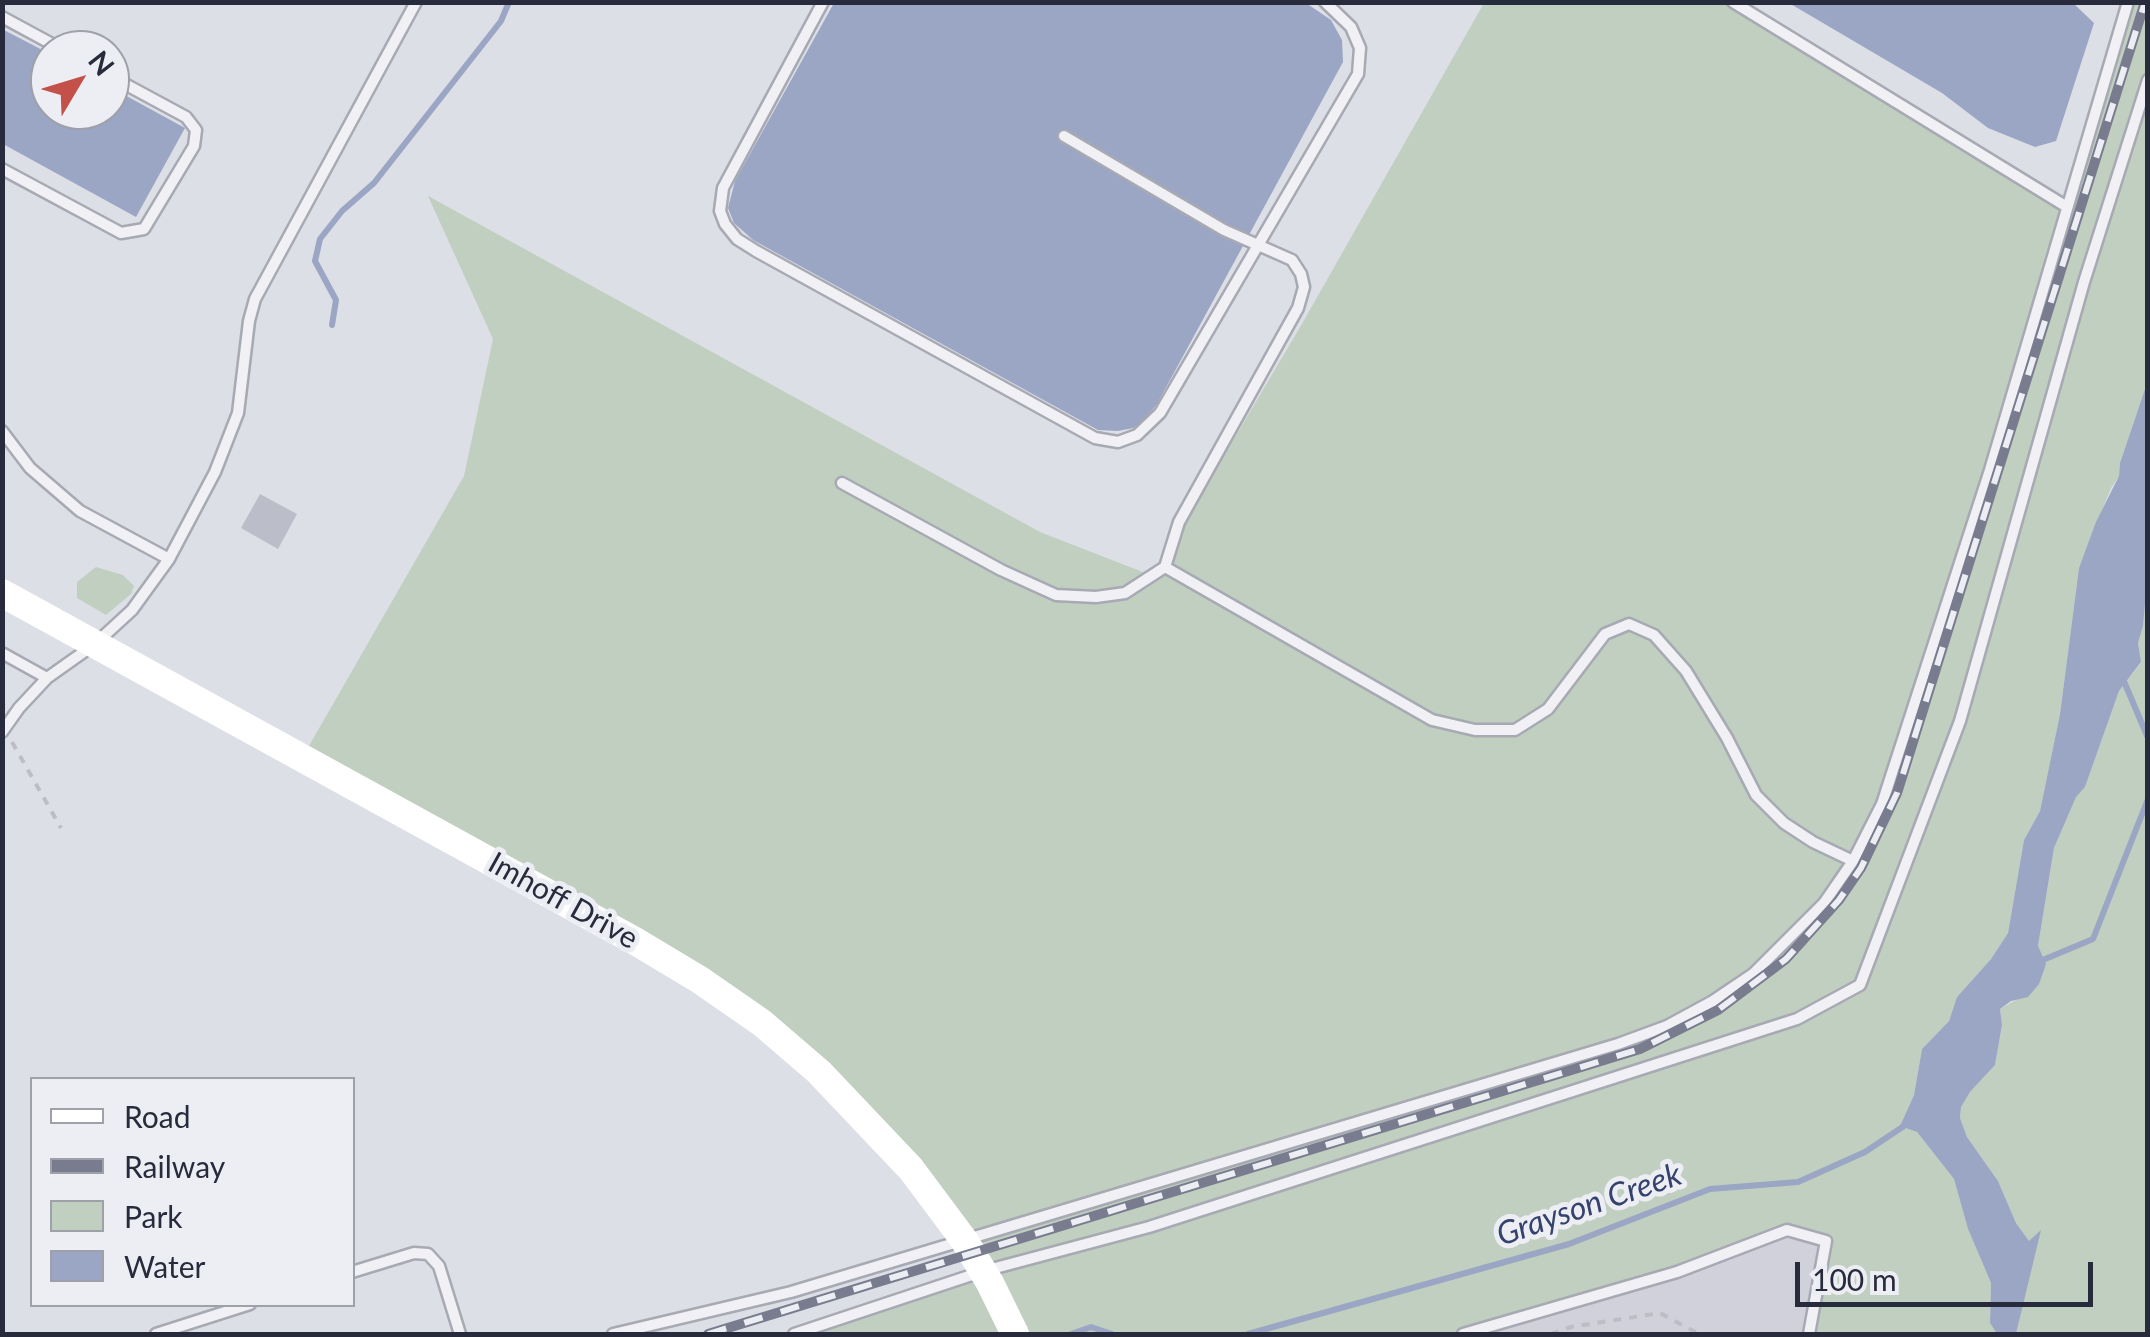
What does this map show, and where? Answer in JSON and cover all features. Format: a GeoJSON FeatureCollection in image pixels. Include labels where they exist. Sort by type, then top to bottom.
{"type":"FeatureCollection","features":[{"type":"Feature","properties":{"kind":"street","name":"Imhoff Drive"},"geometry":{"type":"LineString","coordinates":[[2,594],[700,980],[762,1023],[868,1121],[911,1169],[964,1240],[1015,1334]]}},
{"type":"Feature","properties":{"kind":"lane"},"geometry":{"type":"LineString","coordinates":[[4,731],[46,678],[95,644],[132,610],[168,559],[215,472],[238,413],[249,321],[256,299],[416,2]]}},
{"type":"Feature","properties":{"kind":"lane"},"geometry":{"type":"LineString","coordinates":[[823,2],[722,188],[720,211],[725,224],[756,251],[1095,438],[1118,442],[1137,435],[1160,413],[1358,74],[1360,48],[1351,27],[1324,2]]}},
{"type":"Feature","properties":{"kind":"lane"},"geometry":{"type":"LineString","coordinates":[[1733,2],[2067,207]]}},
{"type":"Feature","properties":{"kind":"lane"},"geometry":{"type":"LineString","coordinates":[[612,1334],[717,1312],[1507,1078],[1667,1026],[1713,1002],[1753,974],[1824,904],[1853,861],[1882,804],[1990,470],[2128,2]]}},
{"type":"Feature","properties":{"kind":"lane"},"geometry":{"type":"LineString","coordinates":[[2,17],[30,32]]}},
{"type":"Feature","properties":{"kind":"lane"},"geometry":{"type":"LineString","coordinates":[[794,1334],[1149,1228],[1797,1019],[1860,986],[1960,721],[2084,282],[2148,80]]}},
{"type":"Feature","properties":{"kind":"lane"},"geometry":{"type":"LineString","coordinates":[[2,169],[121,233],[144,229],[194,146],[196,130],[186,117],[130,87]]}},
{"type":"Feature","properties":{"kind":"lane"},"geometry":{"type":"LineString","coordinates":[[842,483],[908,521],[1056,595],[1096,597],[1126,592],[1165,568],[1179,522],[1298,308],[1304,288],[1301,274],[1292,260],[1256,246],[1064,136]]}},
{"type":"Feature","properties":{"kind":"lane"},"geometry":{"type":"LineString","coordinates":[[2,431],[30,468],[80,511],[168,559]]}},
{"type":"Feature","properties":{"kind":"lane"},"geometry":{"type":"LineString","coordinates":[[1165,568],[1432,720],[1475,730],[1514,730],[1548,709],[1605,634],[1629,624],[1654,635],[1686,672],[1756,795],[1784,823],[1853,861]]}},
{"type":"Feature","properties":{"kind":"lane"},"geometry":{"type":"LineString","coordinates":[[2,652],[46,678]]}},
{"type":"Feature","properties":{"kind":"lane"},"geometry":{"type":"LineString","coordinates":[[1462,1334],[1677,1272],[1787,1230],[1826,1241],[1808,1334]]}},
{"type":"Feature","properties":{"kind":"lane"},"geometry":{"type":"LineString","coordinates":[[355,1271],[414,1253],[428,1254],[438,1266],[460,1334]]}},
{"type":"Feature","properties":{"kind":"lane"},"geometry":{"type":"LineString","coordinates":[[156,1334],[241,1307]]}},
{"type":"Feature","properties":{"kind":"path"},"geometry":{"type":"LineString","coordinates":[[4,731],[61,828]]}},
{"type":"Feature","properties":{"kind":"path"},"geometry":{"type":"LineString","coordinates":[[1550,1334],[1660,1313],[1699,1334]]}},
{"type":"Feature","properties":{"kind":"shaded area"},"geometry":{"type":"Polygon","coordinates":[[[1787,1230],[1826,1241],[1809,1334],[1463,1334],[1787,1230]]]}},
{"type":"Feature","properties":{"kind":"green space"},"geometry":{"type":"Polygon","coordinates":[[[1484,3],[1733,3],[2067,206],[2134,3],[2147,3],[2147,383],[2119,476],[2079,568],[2060,714],[2040,811],[2024,840],[2008,933],[1957,997],[1949,1021],[1922,1049],[1914,1095],[1900,1126],[1917,1132],[1954,1179],[1968,1229],[1991,1283],[1990,1323],[1997,1334],[1809,1334],[1825,1241],[1787,1230],[1677,1272],[1463,1334],[793,1334],[983,1272],[964,1240],[762,1023],[302,758],[464,476],[493,339],[428,196],[1040,532],[1153,576],[1484,3]]]}},
{"type":"Feature","properties":{"kind":"green space"},"geometry":{"type":"Polygon","coordinates":[[[96,567],[123,575],[134,586],[131,594],[106,615],[77,598],[77,582],[96,567]]]}},
{"type":"Feature","properties":{"kind":"green space"},"geometry":{"type":"Polygon","coordinates":[[[2147,570],[2147,1334],[2016,1334],[2039,1232],[2029,1242],[2016,1223],[1998,1181],[1967,1137],[1960,1118],[1961,1106],[1995,1065],[2002,1025],[2000,1009],[2023,996],[2038,946],[2054,848],[2076,796],[2085,787],[2119,691],[2141,663],[2138,643],[2147,570]]]}},
{"type":"Feature","properties":{"kind":"water"},"geometry":{"type":"Polygon","coordinates":[[[834,3],[1306,3],[1331,20],[1342,40],[1343,62],[1157,404],[1133,428],[1098,430],[753,240],[734,223],[728,208],[735,181],[834,3]]]}},
{"type":"Feature","properties":{"kind":"water"},"geometry":{"type":"Polygon","coordinates":[[[1789,3],[2073,3],[2094,23],[2056,141],[2035,147],[1988,128],[1942,93],[1789,3]]]}},
{"type":"Feature","properties":{"kind":"water"},"geometry":{"type":"Polygon","coordinates":[[[2,29],[30,44],[30,130],[130,130],[130,98],[185,128],[136,217],[3,144],[2,29]]]}},
{"type":"Feature","properties":{"kind":"water"},"geometry":{"type":"Polygon","coordinates":[[[2147,383],[2148,570],[2138,643],[2141,662],[2119,691],[2085,787],[2076,797],[2054,848],[2038,946],[2046,964],[2039,984],[2028,997],[2011,1001],[2000,1009],[2002,1025],[1995,1065],[1961,1107],[1960,1118],[1967,1137],[1998,1181],[2016,1223],[2029,1241],[2041,1230],[2016,1334],[1997,1334],[1990,1323],[1991,1283],[1968,1229],[1954,1179],[1917,1132],[1900,1126],[1914,1095],[1922,1049],[1949,1021],[1957,997],[2008,933],[2024,840],[2040,811],[2060,714],[2079,568],[2119,476],[2147,383]]]}},
{"type":"Feature","properties":{"kind":"building"},"geometry":{"type":"Polygon","coordinates":[[[260,494],[297,514],[278,549],[241,528],[260,494]]]}},
{"type":"Feature","properties":{"kind":"waterway"},"geometry":{"type":"LineString","coordinates":[[332,325],[336,300],[315,261],[320,239],[342,211],[374,183],[501,21],[509,2]]}},
{"type":"Feature","properties":{"kind":"waterway"},"geometry":{"type":"LineString","coordinates":[[2123,679],[2148,738]]}},
{"type":"Feature","properties":{"kind":"waterway"},"geometry":{"type":"LineString","coordinates":[[2038,962],[2093,939],[2148,799]]}},
{"type":"Feature","properties":{"kind":"waterway","name":"Grayson Creek"},"geometry":{"type":"LineString","coordinates":[[1248,1334],[1569,1244],[1710,1189],[1798,1182],[1865,1152],[1904,1126]]}},
{"type":"Feature","properties":{"kind":"waterway","name":"Grayson Creek"},"geometry":{"type":"LineString","coordinates":[[1071,1334],[1091,1327],[1112,1334]]}},
{"type":"Feature","properties":{"kind":"railway"},"geometry":{"type":"LineString","coordinates":[[708,1334],[1640,1049],[1718,1010],[1786,959],[1839,900],[1861,868],[1897,793],[2145,2]]}}]}
